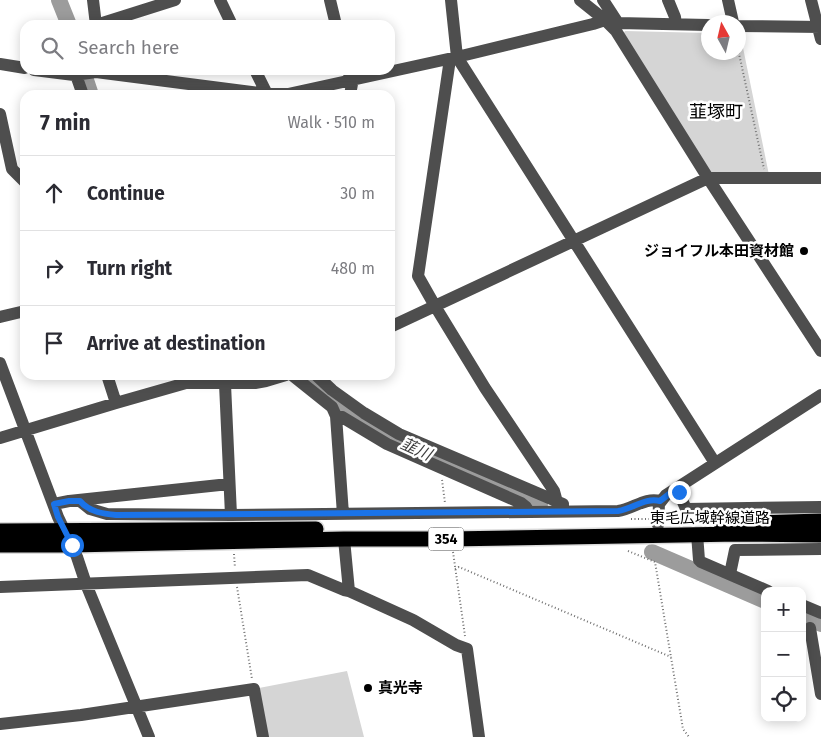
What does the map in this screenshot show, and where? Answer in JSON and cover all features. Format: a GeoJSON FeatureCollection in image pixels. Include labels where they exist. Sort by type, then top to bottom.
{"type":"FeatureCollection","features":[{"type":"Feature","properties":{"kind":"highway","name":"東毛広域幹線道路"},"geometry":{"type":"LineString","coordinates":[[0,530],[448,529],[821,521]]}},
{"type":"Feature","properties":{"kind":"highway","name":"東毛広域幹線道路"},"geometry":{"type":"LineString","coordinates":[[0,544],[72,545],[697,534],[821,535]]}},
{"type":"Feature","properties":{"kind":"street"},"geometry":{"type":"LineString","coordinates":[[93,0],[95,20]]}},
{"type":"Feature","properties":{"kind":"street"},"geometry":{"type":"LineString","coordinates":[[112,20],[174,0]]}},
{"type":"Feature","properties":{"kind":"street"},"geometry":{"type":"LineString","coordinates":[[220,0],[230,20]]}},
{"type":"Feature","properties":{"kind":"street"},"geometry":{"type":"LineString","coordinates":[[330,0],[335,20]]}},
{"type":"Feature","properties":{"kind":"street"},"geometry":{"type":"LineString","coordinates":[[451,0],[454,58],[418,271],[420,281],[486,388],[554,491],[557,502]]}},
{"type":"Feature","properties":{"kind":"street"},"geometry":{"type":"LineString","coordinates":[[580,0],[611,23]]}},
{"type":"Feature","properties":{"kind":"street"},"geometry":{"type":"LineString","coordinates":[[603,0],[611,23],[708,178],[821,351]]}},
{"type":"Feature","properties":{"kind":"street"},"geometry":{"type":"LineString","coordinates":[[668,0],[676,24]]}},
{"type":"Feature","properties":{"kind":"street"},"geometry":{"type":"LineString","coordinates":[[728,0],[731,15]]}},
{"type":"Feature","properties":{"kind":"street"},"geometry":{"type":"LineString","coordinates":[[746,26],[820,31],[811,0]]}},
{"type":"Feature","properties":{"kind":"street"},"geometry":{"type":"LineString","coordinates":[[395,68],[454,58],[593,24],[701,25]]}},
{"type":"Feature","properties":{"kind":"street"},"geometry":{"type":"LineString","coordinates":[[454,58],[715,463]]}},
{"type":"Feature","properties":{"kind":"street"},"geometry":{"type":"LineString","coordinates":[[0,64],[20,67]]}},
{"type":"Feature","properties":{"kind":"street"},"geometry":{"type":"LineString","coordinates":[[76,75],[81,90]]}},
{"type":"Feature","properties":{"kind":"street"},"geometry":{"type":"LineString","coordinates":[[126,75],[237,90]]}},
{"type":"Feature","properties":{"kind":"street"},"geometry":{"type":"LineString","coordinates":[[258,75],[265,90]]}},
{"type":"Feature","properties":{"kind":"street"},"geometry":{"type":"LineString","coordinates":[[301,90],[349,75],[350,90]]}},
{"type":"Feature","properties":{"kind":"street"},"geometry":{"type":"LineString","coordinates":[[0,114],[6,171],[20,179]]}},
{"type":"Feature","properties":{"kind":"street"},"geometry":{"type":"LineString","coordinates":[[395,325],[708,178],[821,178]]}},
{"type":"Feature","properties":{"kind":"street"},"geometry":{"type":"LineString","coordinates":[[0,317],[20,312]]}},
{"type":"Feature","properties":{"kind":"street"},"geometry":{"type":"LineString","coordinates":[[0,363],[64,530],[72,545],[86,584],[149,737]]}},
{"type":"Feature","properties":{"kind":"street"},"geometry":{"type":"LineString","coordinates":[[109,380],[116,403]]}},
{"type":"Feature","properties":{"kind":"street"},"geometry":{"type":"LineString","coordinates":[[0,438],[186,384],[225,384],[269,380]]}},
{"type":"Feature","properties":{"kind":"street"},"geometry":{"type":"LineString","coordinates":[[298,380],[332,408],[336,416],[343,514]]}},
{"type":"Feature","properties":{"kind":"street"},"geometry":{"type":"LineString","coordinates":[[321,380],[364,413],[400,434],[566,506],[568,512]]}},
{"type":"Feature","properties":{"kind":"street"},"geometry":{"type":"LineString","coordinates":[[225,384],[231,515]]}},
{"type":"Feature","properties":{"kind":"street"},"geometry":{"type":"LineString","coordinates":[[658,525],[660,501],[677,488],[821,395]]}},
{"type":"Feature","properties":{"kind":"street"},"geometry":{"type":"LineString","coordinates":[[336,416],[339,415],[386,444],[521,503],[529,512]]}},
{"type":"Feature","properties":{"kind":"street"},"geometry":{"type":"LineString","coordinates":[[54,504],[229,484]]}},
{"type":"Feature","properties":{"kind":"street"},"geometry":{"type":"LineString","coordinates":[[677,488],[686,509],[821,506]]}},
{"type":"Feature","properties":{"kind":"street"},"geometry":{"type":"LineString","coordinates":[[80,501],[90,509],[107,514],[231,515],[618,511],[631,508],[650,499],[660,501]]}},
{"type":"Feature","properties":{"kind":"street"},"geometry":{"type":"LineString","coordinates":[[697,534],[699,560],[761,588]]}},
{"type":"Feature","properties":{"kind":"street"},"geometry":{"type":"LineString","coordinates":[[344,539],[349,590]]}},
{"type":"Feature","properties":{"kind":"street"},"geometry":{"type":"LineString","coordinates":[[730,574],[735,550],[821,549]]}},
{"type":"Feature","properties":{"kind":"street"},"geometry":{"type":"LineString","coordinates":[[0,587],[306,575],[344,590],[349,590],[413,620],[456,645],[467,649],[479,737]]}},
{"type":"Feature","properties":{"kind":"street"},"geometry":{"type":"LineString","coordinates":[[806,607],[821,613]]}},
{"type":"Feature","properties":{"kind":"street"},"geometry":{"type":"LineString","coordinates":[[810,628],[821,694]]}},
{"type":"Feature","properties":{"kind":"street"},"geometry":{"type":"LineString","coordinates":[[0,724],[136,707],[254,688],[263,737]]}},
{"type":"Feature","properties":{"kind":"path"},"geometry":{"type":"LineString","coordinates":[[740,60],[764,172]]}},
{"type":"Feature","properties":{"kind":"path"},"geometry":{"type":"LineString","coordinates":[[440,468],[447,513]]}},
{"type":"Feature","properties":{"kind":"path"},"geometry":{"type":"LineString","coordinates":[[628,551],[655,562],[683,729],[690,737]]}},
{"type":"Feature","properties":{"kind":"path"},"geometry":{"type":"LineString","coordinates":[[453,552],[467,649]]}},
{"type":"Feature","properties":{"kind":"path"},"geometry":{"type":"LineString","coordinates":[[234,554],[235,578],[254,688]]}},
{"type":"Feature","properties":{"kind":"path"},"geometry":{"type":"LineString","coordinates":[[455,569],[459,567],[671,657]]}},
{"type":"Feature","properties":{"kind":"shaded area"},"geometry":{"type":"Polygon","coordinates":[[[625,31],[701,33],[701,60],[746,60],[769,175],[710,175],[623,34],[625,31]]]}},
{"type":"Feature","properties":{"kind":"shaded area"},"geometry":{"type":"Polygon","coordinates":[[[347,671],[364,737],[268,737],[259,688],[347,671]]]}},
{"type":"Feature","properties":{"kind":"waterway","name":"韮川"},"geometry":{"type":"LineString","coordinates":[[59,0],[67,20]]}},
{"type":"Feature","properties":{"kind":"waterway","name":"韮川"},"geometry":{"type":"LineString","coordinates":[[85,77],[89,90]]}},
{"type":"Feature","properties":{"kind":"waterway","name":"韮川"},"geometry":{"type":"LineString","coordinates":[[310,380],[339,405],[388,437],[540,504]]}},
{"type":"Feature","properties":{"kind":"waterway","name":"韮川"},"geometry":{"type":"LineString","coordinates":[[652,552],[761,599]]}},
{"type":"Feature","properties":{"kind":"waterway","name":"韮川"},"geometry":{"type":"LineString","coordinates":[[806,618],[821,624]]}},
{"type":"Feature","properties":{"kind":"place","name":"ジョイフル本田資材館"},"geometry":{"type":"Point","coordinates":[804,251]}},
{"type":"Feature","properties":{"kind":"place","name":"真光寺"},"geometry":{"type":"Point","coordinates":[368,688]}},
{"type":"Feature","properties":{"kind":"district","name":"韮塚町"},"geometry":{"type":"Point","coordinates":[716,112]}},
{"type":"Feature","properties":{"kind":"route"},"geometry":{"type":"LineString","coordinates":[[72,545],[58,517],[54,504],[80,501],[90,509],[116,515],[618,511],[631,508],[650,499],[660,501],[677,488],[679,492]]}}]}
